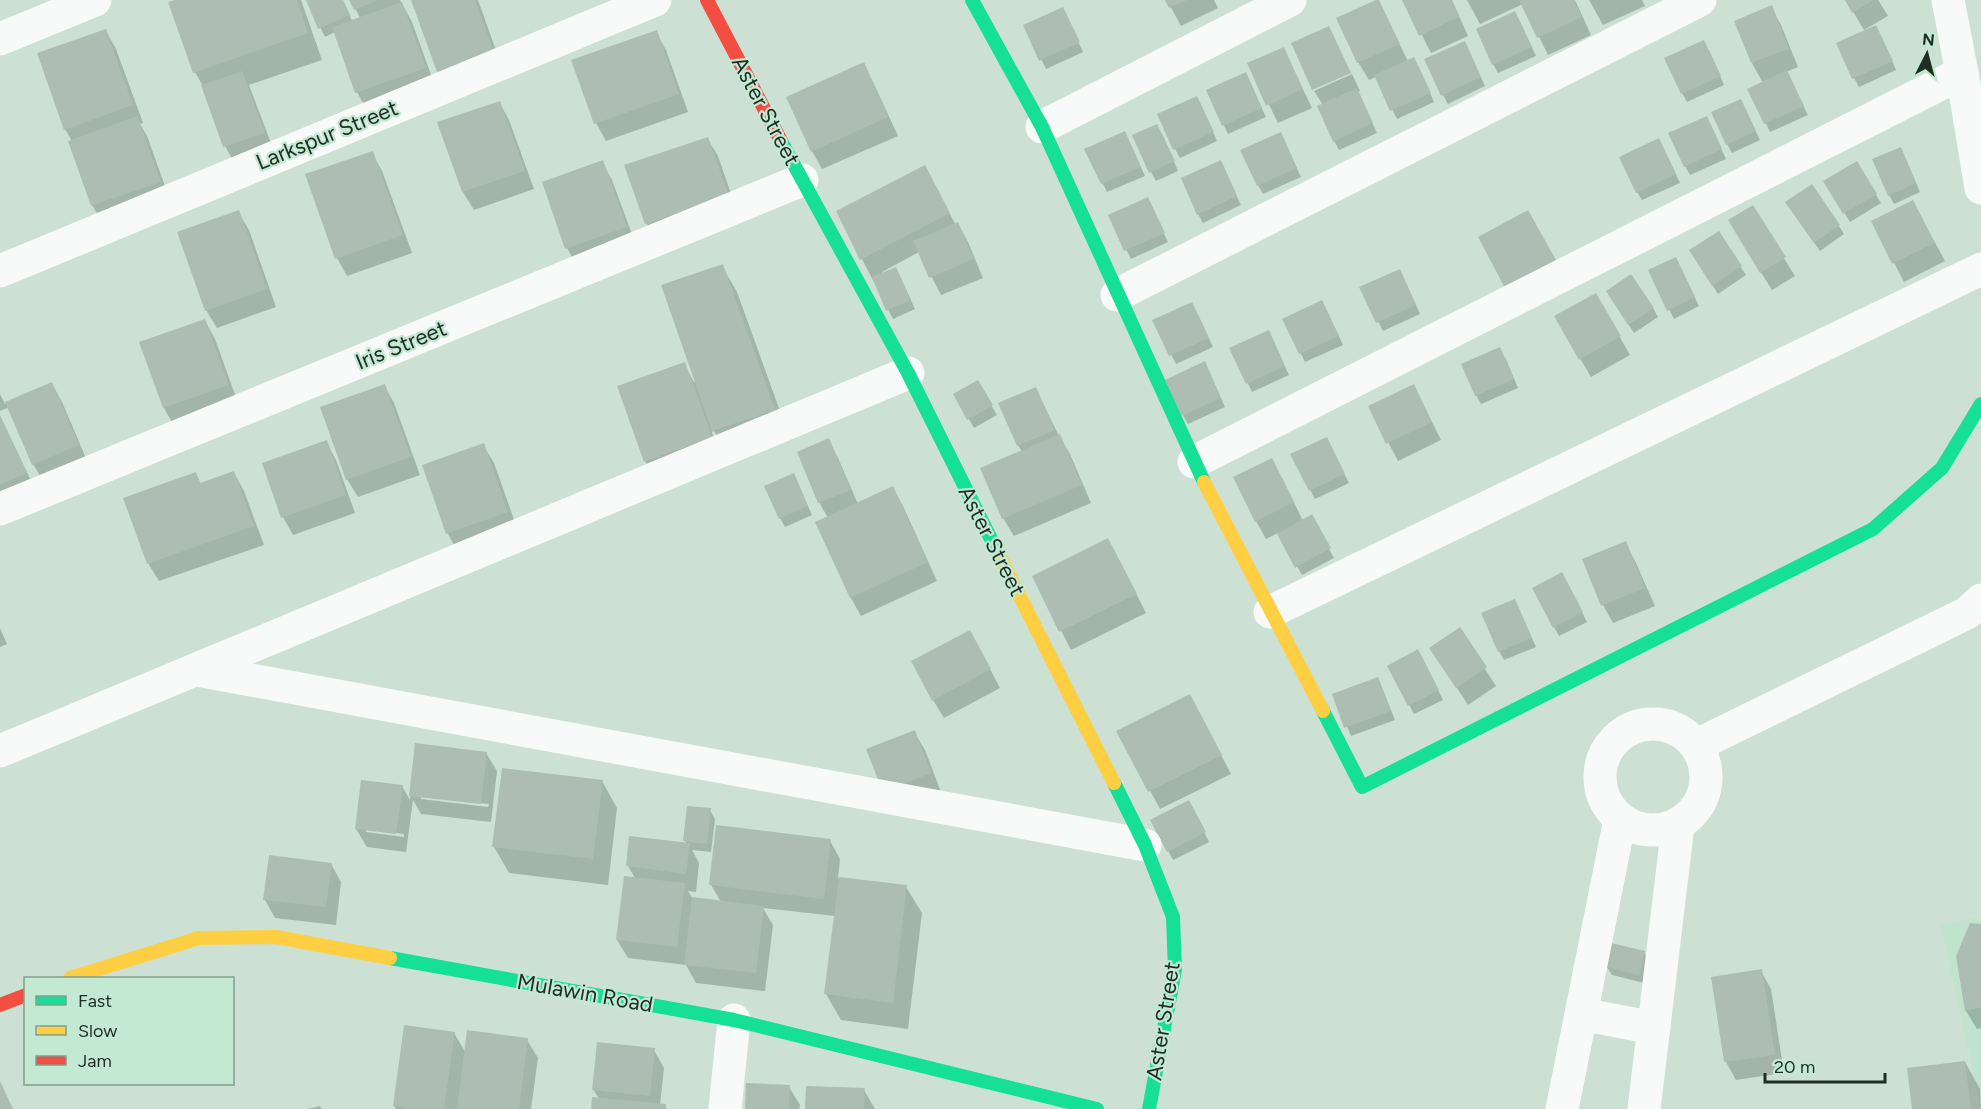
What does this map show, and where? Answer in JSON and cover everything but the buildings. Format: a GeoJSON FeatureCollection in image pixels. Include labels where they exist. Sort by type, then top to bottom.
{"type":"FeatureCollection","features":[{"type":"Feature","properties":{"kind":"street"},"geometry":{"type":"LineString","coordinates":[[0,39],[95,0]]}},
{"type":"Feature","properties":{"kind":"street","name":"Larkspur Street"},"geometry":{"type":"LineString","coordinates":[[0,271],[655,0]]}},
{"type":"Feature","properties":{"kind":"street","name":"Aster Street"},"geometry":{"type":"LineString","coordinates":[[707,0],[908,373],[1144,845],[1173,917],[1175,970],[1149,1109]]}},
{"type":"Feature","properties":{"kind":"street"},"geometry":{"type":"LineString","coordinates":[[972,0],[1042,127],[1194,462],[1362,787],[1873,529],[1942,468],[1981,404]]}},
{"type":"Feature","properties":{"kind":"street"},"geometry":{"type":"LineString","coordinates":[[1042,127],[1290,0]]}},
{"type":"Feature","properties":{"kind":"street"},"geometry":{"type":"LineString","coordinates":[[1117,295],[1700,0]]}},
{"type":"Feature","properties":{"kind":"street"},"geometry":{"type":"LineString","coordinates":[[1948,0],[1981,188]]}},
{"type":"Feature","properties":{"kind":"street"},"geometry":{"type":"LineString","coordinates":[[1194,462],[1962,73]]}},
{"type":"Feature","properties":{"kind":"street","name":"Iris Street"},"geometry":{"type":"LineString","coordinates":[[0,509],[802,180]]}},
{"type":"Feature","properties":{"kind":"street"},"geometry":{"type":"LineString","coordinates":[[1270,612],[1981,269]]}},
{"type":"Feature","properties":{"kind":"street"},"geometry":{"type":"LineString","coordinates":[[0,751],[908,373]]}},
{"type":"Feature","properties":{"kind":"street"},"geometry":{"type":"LineString","coordinates":[[1697,745],[1967,613],[1981,600]]}},
{"type":"Feature","properties":{"kind":"street"},"geometry":{"type":"LineString","coordinates":[[197,670],[1144,845]]}},
{"type":"Feature","properties":{"kind":"street"},"geometry":{"type":"LineString","coordinates":[[1659,723],[1681,730],[1697,745],[1707,766],[1706,789],[1696,810],[1678,825],[1664,830],[1648,830],[1633,826],[1620,819],[1605,801],[1599,779],[1603,756],[1616,738],[1635,726],[1659,723]]}},
{"type":"Feature","properties":{"kind":"street"},"geometry":{"type":"LineString","coordinates":[[1562,1109],[1620,819]]}},
{"type":"Feature","properties":{"kind":"street"},"geometry":{"type":"LineString","coordinates":[[1644,1109],[1678,825]]}},
{"type":"Feature","properties":{"kind":"street","name":"Mulawin Road"},"geometry":{"type":"LineString","coordinates":[[73,977],[200,938],[276,937],[734,1020],[1097,1109]]}},
{"type":"Feature","properties":{"kind":"street"},"geometry":{"type":"LineString","coordinates":[[0,1005],[24,996]]}},
{"type":"Feature","properties":{"kind":"street"},"geometry":{"type":"LineString","coordinates":[[1581,1014],[1654,1028]]}},
{"type":"Feature","properties":{"kind":"street"},"geometry":{"type":"LineString","coordinates":[[725,1109],[734,1020]]}},
{"type":"Feature","properties":{"kind":"shaded area"},"geometry":{"type":"Polygon","coordinates":[[[1981,917],[1981,1109],[1941,925],[1981,917]]]}},
{"type":"Feature","properties":{"kind":"traffic: fast"},"geometry":{"type":"LineString","coordinates":[[972,0],[1042,127],[1204,482]]}},
{"type":"Feature","properties":{"kind":"traffic: fast"},"geometry":{"type":"LineString","coordinates":[[781,141],[908,373],[1001,559]]}},
{"type":"Feature","properties":{"kind":"traffic: fast"},"geometry":{"type":"LineString","coordinates":[[1323,711],[1362,787],[1873,529],[1942,468],[1981,404]]}},
{"type":"Feature","properties":{"kind":"traffic: fast"},"geometry":{"type":"LineString","coordinates":[[1114,783],[1145,845],[1173,917],[1175,970],[1149,1109]]}},
{"type":"Feature","properties":{"kind":"traffic: fast"},"geometry":{"type":"LineString","coordinates":[[390,958],[734,1020],[1097,1109]]}},
{"type":"Feature","properties":{"kind":"traffic: slow"},"geometry":{"type":"LineString","coordinates":[[1204,482],[1323,711]]}},
{"type":"Feature","properties":{"kind":"traffic: slow"},"geometry":{"type":"LineString","coordinates":[[1001,559],[1114,783]]}},
{"type":"Feature","properties":{"kind":"traffic: slow"},"geometry":{"type":"LineString","coordinates":[[73,977],[199,938],[276,937],[390,958]]}},
{"type":"Feature","properties":{"kind":"traffic: jam"},"geometry":{"type":"LineString","coordinates":[[707,0],[781,141]]}},
{"type":"Feature","properties":{"kind":"traffic: jam"},"geometry":{"type":"LineString","coordinates":[[0,1005],[24,996]]}}]}
